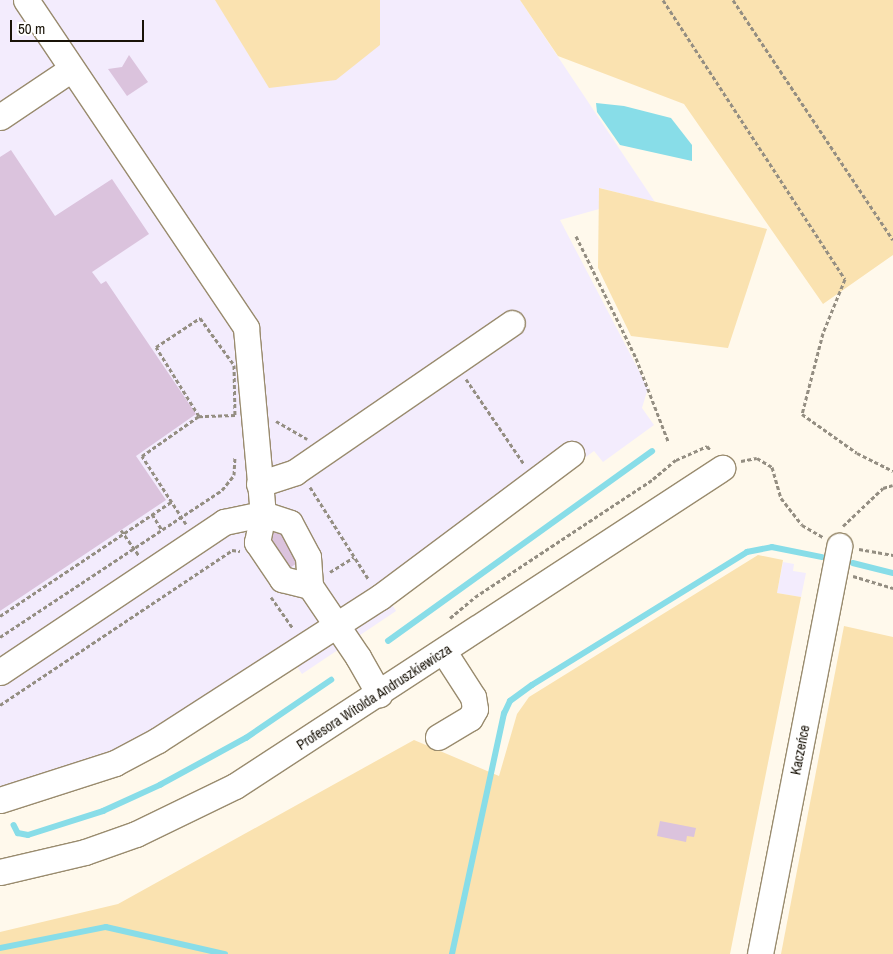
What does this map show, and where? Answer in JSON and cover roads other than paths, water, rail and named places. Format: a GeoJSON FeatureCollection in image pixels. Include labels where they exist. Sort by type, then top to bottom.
{"type":"FeatureCollection","features":[{"type":"Feature","properties":{"kind":"street"},"geometry":{"type":"LineString","coordinates":[[26,0],[70,70],[246,328],[241,419],[259,484],[263,514],[257,542],[282,579],[310,586]]}},
{"type":"Feature","properties":{"kind":"street"},"geometry":{"type":"LineString","coordinates":[[0,117],[70,70]]}},
{"type":"Feature","properties":{"kind":"street"},"geometry":{"type":"LineString","coordinates":[[259,484],[295,472],[512,323]]}},
{"type":"Feature","properties":{"kind":"street"},"geometry":{"type":"LineString","coordinates":[[0,800],[114,763],[191,720],[380,597],[571,454]]}},
{"type":"Feature","properties":{"kind":"street","name":"Profesora Witolda Andruszkiewicza"},"geometry":{"type":"LineString","coordinates":[[0,872],[85,852],[185,812],[235,786],[444,652],[722,468]]}},
{"type":"Feature","properties":{"kind":"street"},"geometry":{"type":"LineString","coordinates":[[0,672],[224,522],[263,514],[290,523],[308,558],[310,586],[337,626],[378,694]]}},
{"type":"Feature","properties":{"kind":"street","name":"Kaczeńce"},"geometry":{"type":"LineString","coordinates":[[760,954],[837,556]]}},
{"type":"Feature","properties":{"kind":"street"},"geometry":{"type":"LineString","coordinates":[[438,737],[470,718],[475,709],[473,697],[444,652]]}},
{"type":"Feature","properties":{"kind":"water"},"geometry":{"type":"Polygon","coordinates":[[[596,103],[624,106],[671,118],[692,145],[692,161],[620,145],[597,112],[596,103]]]}},
{"type":"Feature","properties":{"kind":"waterway"},"geometry":{"type":"LineString","coordinates":[[388,641],[652,451]]}},
{"type":"Feature","properties":{"kind":"waterway"},"geometry":{"type":"LineString","coordinates":[[452,954],[504,714],[510,701],[532,685],[747,552],[772,547],[822,557]]}},
{"type":"Feature","properties":{"kind":"waterway"},"geometry":{"type":"LineString","coordinates":[[853,563],[893,573]]}},
{"type":"Feature","properties":{"kind":"waterway"},"geometry":{"type":"LineString","coordinates":[[14,825],[18,833],[28,835],[103,811],[160,785],[246,738],[331,680]]}},
{"type":"Feature","properties":{"kind":"waterway"},"geometry":{"type":"LineString","coordinates":[[0,948],[106,927],[225,954]]}}]}
